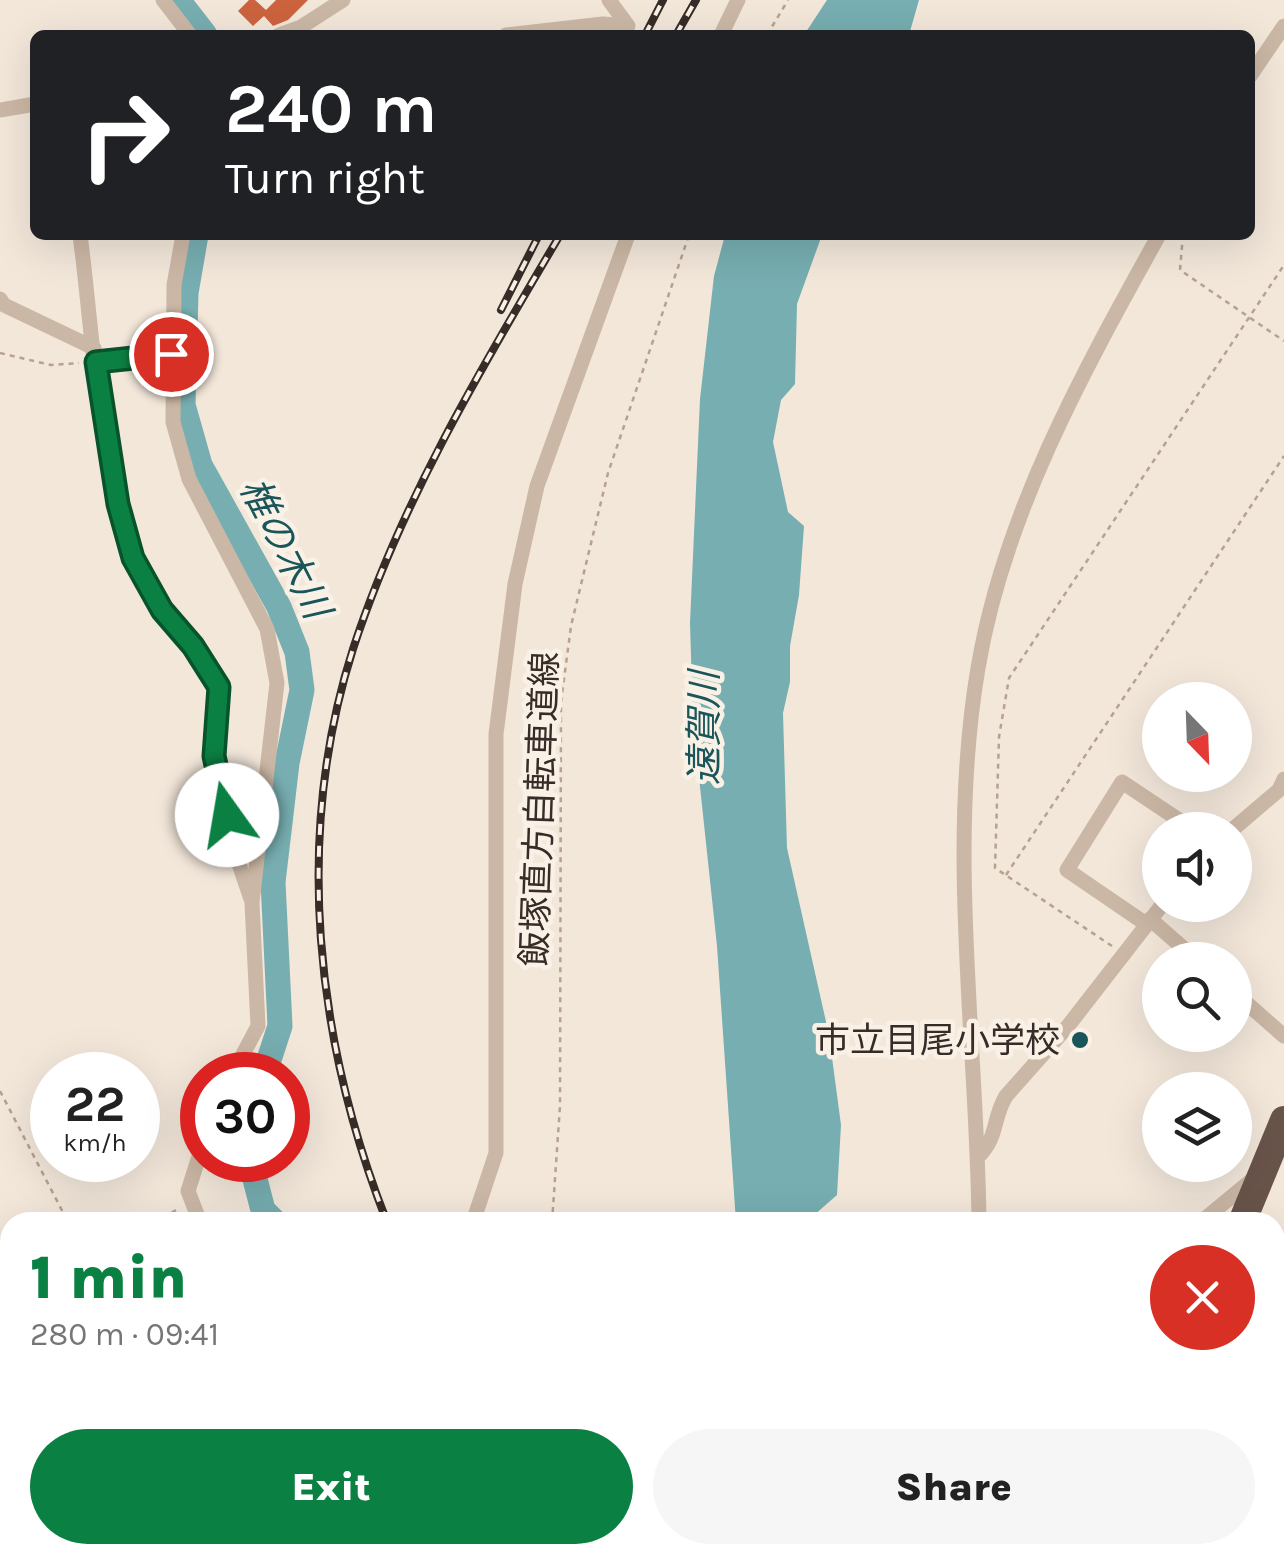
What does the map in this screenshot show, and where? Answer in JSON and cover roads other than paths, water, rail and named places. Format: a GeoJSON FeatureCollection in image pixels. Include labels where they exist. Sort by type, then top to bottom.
{"type":"FeatureCollection","features":[{"type":"Feature","properties":{"kind":"highway"},"geometry":{"type":"LineString","coordinates":[[1246,1212],[1284,1120]]}},
{"type":"Feature","properties":{"kind":"street"},"geometry":{"type":"LineString","coordinates":[[163,0],[186,30]]}},
{"type":"Feature","properties":{"kind":"street"},"geometry":{"type":"LineString","coordinates":[[295,30],[344,0]]}},
{"type":"Feature","properties":{"kind":"street"},"geometry":{"type":"LineString","coordinates":[[550,30],[603,24],[628,26],[609,0]]}},
{"type":"Feature","properties":{"kind":"street"},"geometry":{"type":"LineString","coordinates":[[723,30],[738,0]]}},
{"type":"Feature","properties":{"kind":"street"},"geometry":{"type":"LineString","coordinates":[[1255,69],[1284,26]]}},
{"type":"Feature","properties":{"kind":"street"},"geometry":{"type":"LineString","coordinates":[[0,110],[30,105]]}},
{"type":"Feature","properties":{"kind":"street"},"geometry":{"type":"LineString","coordinates":[[81,240],[118,504],[133,558],[162,610],[193,646],[219,687],[214,756],[236,857],[252,902]]}},
{"type":"Feature","properties":{"kind":"street"},"geometry":{"type":"LineString","coordinates":[[182,240],[174,285],[173,422],[189,479],[258,607],[274,657],[276,721],[252,902],[258,1026],[244,1052]]}},
{"type":"Feature","properties":{"kind":"street"},"geometry":{"type":"LineString","coordinates":[[476,1212],[496,1153],[496,734],[515,584],[537,486],[626,240]]}},
{"type":"Feature","properties":{"kind":"street"},"geometry":{"type":"LineString","coordinates":[[980,1212],[964,795],[978,668],[990,610],[1030,492],[1074,396],[1156,240]]}},
{"type":"Feature","properties":{"kind":"street"},"geometry":{"type":"LineString","coordinates":[[0,298],[4,305],[34,316],[95,355],[171,354]]}},
{"type":"Feature","properties":{"kind":"street"},"geometry":{"type":"LineString","coordinates":[[1252,813],[1279,790],[1284,780]]}},
{"type":"Feature","properties":{"kind":"street"},"geometry":{"type":"LineString","coordinates":[[1142,917],[1066,870],[1122,782],[1167,812]]}},
{"type":"Feature","properties":{"kind":"street"},"geometry":{"type":"LineString","coordinates":[[978,1157],[994,1139],[999,1107],[1006,1096],[1068,1026],[1147,922]]}},
{"type":"Feature","properties":{"kind":"street"},"geometry":{"type":"LineString","coordinates":[[1149,922],[1174,942]]}},
{"type":"Feature","properties":{"kind":"street"},"geometry":{"type":"LineString","coordinates":[[1252,1009],[1284,1036]]}},
{"type":"Feature","properties":{"kind":"street"},"geometry":{"type":"LineString","coordinates":[[1213,1212],[1264,1170]]}},
{"type":"Feature","properties":{"kind":"street"},"geometry":{"type":"LineString","coordinates":[[189,1182],[195,1212]]}},
{"type":"Feature","properties":{"kind":"water"},"geometry":{"type":"Polygon","coordinates":[[[827,0],[919,0],[910,30],[807,30],[827,0]]]}},
{"type":"Feature","properties":{"kind":"water","name":"遠賀川"},"geometry":{"type":"Polygon","coordinates":[[[724,240],[820,240],[797,304],[795,384],[781,400],[773,442],[788,512],[804,526],[799,595],[790,646],[790,682],[783,713],[787,848],[829,1035],[841,1125],[837,1195],[818,1212],[735,1212],[717,946],[693,721],[690,623],[700,399],[714,276],[724,240]]]}},
{"type":"Feature","properties":{"kind":"waterway","name":"椎の木川"},"geometry":{"type":"LineString","coordinates":[[178,0],[201,30]]}},
{"type":"Feature","properties":{"kind":"waterway","name":"椎の木川"},"geometry":{"type":"LineString","coordinates":[[195,240],[186,293],[183,405],[200,465],[279,607],[297,652],[302,690],[287,763],[273,882],[280,1026],[272,1052]]}},
{"type":"Feature","properties":{"kind":"waterway","name":"椎の木川"},"geometry":{"type":"LineString","coordinates":[[256,1182],[265,1212]]}},
{"type":"Feature","properties":{"kind":"railway"},"geometry":{"type":"LineString","coordinates":[[648,30],[663,0]]}},
{"type":"Feature","properties":{"kind":"railway"},"geometry":{"type":"LineString","coordinates":[[679,30],[696,0]]}},
{"type":"Feature","properties":{"kind":"railway"},"geometry":{"type":"LineString","coordinates":[[501,310],[536,240]]}},
{"type":"Feature","properties":{"kind":"railway"},"geometry":{"type":"LineString","coordinates":[[384,1212],[343,1083],[321,939],[319,865],[323,793],[334,720],[372,594],[419,488],[557,240]]}},
{"type":"Feature","properties":{"kind":"place","name":"市立目尾小学校"},"geometry":{"type":"Point","coordinates":[1080,1040]}}]}
